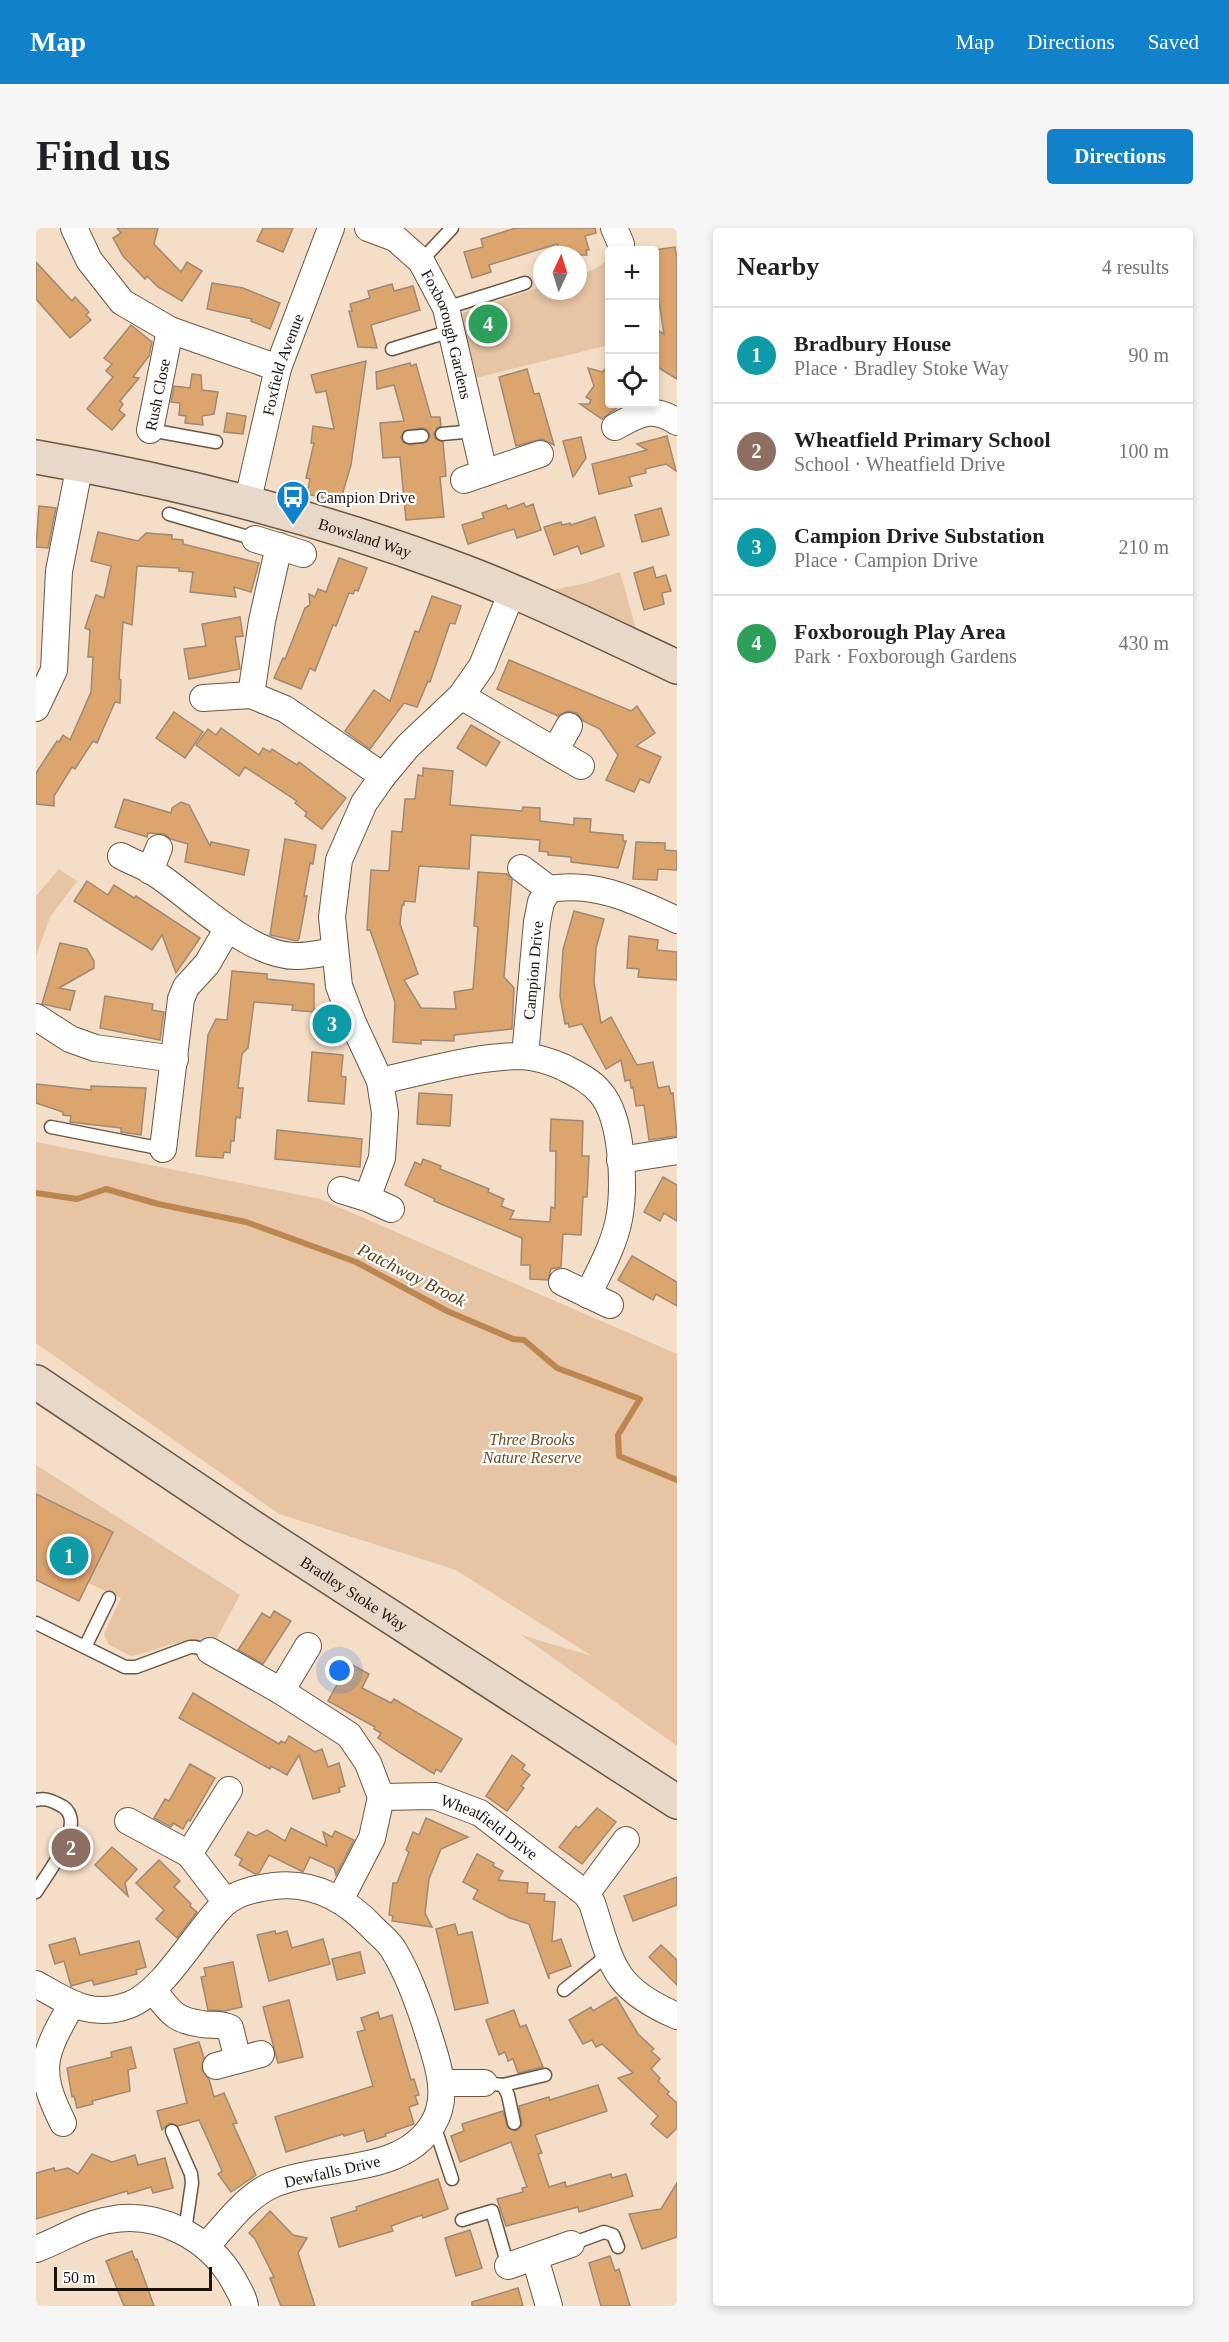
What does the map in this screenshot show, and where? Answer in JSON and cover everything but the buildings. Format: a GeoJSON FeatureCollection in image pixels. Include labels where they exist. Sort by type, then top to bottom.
{"type":"FeatureCollection","features":[{"type":"Feature","properties":{"kind":"street","name":"Rush Close"},"geometry":{"type":"LineString","coordinates":[[74,228],[89,260],[122,302],[170,330],[278,368]]}},
{"type":"Feature","properties":{"kind":"street","name":"Foxfield Avenue"},"geometry":{"type":"LineString","coordinates":[[247,504],[278,368],[331,228]]}},
{"type":"Feature","properties":{"kind":"street","name":"Foxborough Gardens"},"geometry":{"type":"LineString","coordinates":[[368,228],[394,238],[421,261],[448,320],[474,430],[474,476],[540,454]]}},
{"type":"Feature","properties":{"kind":"street","name":"Rush Close"},"geometry":{"type":"LineString","coordinates":[[150,430],[170,330]]}},
{"type":"Feature","properties":{"kind":"street"},"geometry":{"type":"LineString","coordinates":[[615,427],[643,408],[666,415],[677,422]]}},
{"type":"Feature","properties":{"kind":"street","name":"Bowsland Way"},"geometry":{"type":"LineString","coordinates":[[36,457],[80,464],[247,504],[375,541],[449,566],[512,592],[677,667]]}},
{"type":"Feature","properties":{"kind":"street"},"geometry":{"type":"LineString","coordinates":[[36,708],[54,670],[47,568],[80,464]]}},
{"type":"Feature","properties":{"kind":"street"},"geometry":{"type":"LineString","coordinates":[[251,695],[262,621],[279,546]]}},
{"type":"Feature","properties":{"kind":"street"},"geometry":{"type":"LineString","coordinates":[[368,1198],[382,1158],[385,1113],[380,1081],[352,1023],[339,986],[332,917],[339,860],[364,803],[383,776],[408,746],[461,696],[482,666],[512,592]]}},
{"type":"Feature","properties":{"kind":"street"},"geometry":{"type":"LineString","coordinates":[[203,698],[251,695],[285,709],[383,776]]}},
{"type":"Feature","properties":{"kind":"street"},"geometry":{"type":"LineString","coordinates":[[461,696],[581,766]]}},
{"type":"Feature","properties":{"kind":"street"},"geometry":{"type":"LineString","coordinates":[[555,751],[569,726]]}},
{"type":"Feature","properties":{"kind":"street"},"geometry":{"type":"LineString","coordinates":[[121,856],[154,860],[228,928],[272,952],[296,956],[334,951]]}},
{"type":"Feature","properties":{"kind":"street"},"geometry":{"type":"LineString","coordinates":[[521,868],[549,889],[579,886],[616,893],[676,916]]}},
{"type":"Feature","properties":{"kind":"street","name":"Campion Drive"},"geometry":{"type":"LineString","coordinates":[[525,1056],[537,922],[541,902],[549,889]]}},
{"type":"Feature","properties":{"kind":"street"},"geometry":{"type":"LineString","coordinates":[[163,1149],[181,999],[186,987],[207,964],[228,928]]}},
{"type":"Feature","properties":{"kind":"street"},"geometry":{"type":"LineString","coordinates":[[36,1017],[70,1039],[95,1048],[175,1059]]}},
{"type":"Feature","properties":{"kind":"street"},"geometry":{"type":"LineString","coordinates":[[380,1081],[477,1060],[525,1056],[557,1065],[574,1073],[601,1093],[613,1114],[620,1160],[622,1188],[619,1220],[599,1300],[562,1282]]}},
{"type":"Feature","properties":{"kind":"street"},"geometry":{"type":"LineString","coordinates":[[620,1160],[677,1151]]}},
{"type":"Feature","properties":{"kind":"street"},"geometry":{"type":"LineString","coordinates":[[341,1190],[368,1198],[391,1209]]}},
{"type":"Feature","properties":{"kind":"street","name":"Bradley Stoke Way"},"geometry":{"type":"LineString","coordinates":[[36,1382],[255,1529],[677,1802]]}},
{"type":"Feature","properties":{"kind":"street"},"geometry":{"type":"LineString","coordinates":[[281,1691],[308,1646]]}},
{"type":"Feature","properties":{"kind":"street"},"geometry":{"type":"LineString","coordinates":[[210,1651],[281,1691],[349,1735],[368,1763],[381,1797],[372,1838],[340,1900]]}},
{"type":"Feature","properties":{"kind":"street"},"geometry":{"type":"LineString","coordinates":[[189,1854],[230,1790]]}},
{"type":"Feature","properties":{"kind":"street","name":"Wheatfield Drive"},"geometry":{"type":"LineString","coordinates":[[381,1797],[435,1796],[480,1813],[586,1894],[592,1903],[614,1968],[628,1987],[647,2002],[677,2016]]}},
{"type":"Feature","properties":{"kind":"street"},"geometry":{"type":"LineString","coordinates":[[128,1821],[189,1854],[225,1902]]}},
{"type":"Feature","properties":{"kind":"street"},"geometry":{"type":"LineString","coordinates":[[586,1894],[626,1840]]}},
{"type":"Feature","properties":{"kind":"street"},"geometry":{"type":"LineString","coordinates":[[36,1984],[72,2004],[93,2011],[112,2010],[132,2004],[153,1990],[225,1902],[257,1888],[285,1884],[313,1888],[340,1900],[391,1946],[415,1993],[441,2083],[440,2104],[434,2123]]}},
{"type":"Feature","properties":{"kind":"street"},"geometry":{"type":"LineString","coordinates":[[153,1990],[177,2019],[203,2025],[222,2024],[230,2028],[238,2060]]}},
{"type":"Feature","properties":{"kind":"street"},"geometry":{"type":"LineString","coordinates":[[63,2123],[39,2082],[41,2057],[72,2004]]}},
{"type":"Feature","properties":{"kind":"street"},"geometry":{"type":"LineString","coordinates":[[441,2083],[494,2084]]}},
{"type":"Feature","properties":{"kind":"street","name":"Dewfalls Drive"},"geometry":{"type":"LineString","coordinates":[[206,2246],[253,2198],[271,2185],[378,2161],[401,2152],[417,2142],[434,2123]]}},
{"type":"Feature","properties":{"kind":"street"},"geometry":{"type":"LineString","coordinates":[[36,2249],[81,2227],[110,2219],[152,2220],[185,2231],[206,2246],[228,2271],[245,2306]]}},
{"type":"Feature","properties":{"kind":"street"},"geometry":{"type":"LineString","coordinates":[[508,2266],[571,2244]]}},
{"type":"Feature","properties":{"kind":"street"},"geometry":{"type":"LineString","coordinates":[[536,2258],[549,2306]]}},
{"type":"Feature","properties":{"kind":"lane"},"geometry":{"type":"LineString","coordinates":[[421,261],[452,228]]}},
{"type":"Feature","properties":{"kind":"lane"},"geometry":{"type":"LineString","coordinates":[[392,349],[525,283]]}},
{"type":"Feature","properties":{"kind":"lane","name":"Rush Close"},"geometry":{"type":"LineString","coordinates":[[150,430],[216,442]]}},
{"type":"Feature","properties":{"kind":"lane"},"geometry":{"type":"LineString","coordinates":[[442,434],[474,430]]}},
{"type":"Feature","properties":{"kind":"lane"},"geometry":{"type":"LineString","coordinates":[[409,437],[422,436]]}},
{"type":"Feature","properties":{"kind":"lane"},"geometry":{"type":"LineString","coordinates":[[169,514],[279,546]]}},
{"type":"Feature","properties":{"kind":"lane"},"geometry":{"type":"LineString","coordinates":[[51,1127],[163,1149]]}},
{"type":"Feature","properties":{"kind":"lane"},"geometry":{"type":"LineString","coordinates":[[85,1647],[109,1598]]}},
{"type":"Feature","properties":{"kind":"lane"},"geometry":{"type":"LineString","coordinates":[[36,1623],[125,1667],[136,1667],[190,1647],[210,1651]]}},
{"type":"Feature","properties":{"kind":"lane"},"geometry":{"type":"LineString","coordinates":[[36,1800],[44,1798],[65,1806],[72,1819],[71,1834],[36,1892]]}},
{"type":"Feature","properties":{"kind":"lane"},"geometry":{"type":"LineString","coordinates":[[564,1990],[609,1954]]}},
{"type":"Feature","properties":{"kind":"lane"},"geometry":{"type":"LineString","coordinates":[[494,2084],[545,2075]]}},
{"type":"Feature","properties":{"kind":"lane"},"geometry":{"type":"LineString","coordinates":[[494,2084],[508,2095],[514,2123]]}},
{"type":"Feature","properties":{"kind":"lane"},"geometry":{"type":"LineString","coordinates":[[434,2123],[452,2179]]}},
{"type":"Feature","properties":{"kind":"lane"},"geometry":{"type":"LineString","coordinates":[[172,2131],[191,2174],[192,2182],[185,2231]]}},
{"type":"Feature","properties":{"kind":"lane"},"geometry":{"type":"LineString","coordinates":[[462,2220],[492,2211],[508,2266]]}},
{"type":"Feature","properties":{"kind":"lane"},"geometry":{"type":"LineString","coordinates":[[571,2244],[604,2232],[613,2235],[618,2247]]}},
{"type":"Feature","properties":{"kind":"green space"},"geometry":{"type":"Polygon","coordinates":[[[605,262],[605,346],[476,378],[462,313],[533,290],[533,300],[587,300],[587,272],[605,262]]]}},
{"type":"Feature","properties":{"kind":"green space"},"geometry":{"type":"Polygon","coordinates":[[[620,572],[636,629],[552,590],[586,583],[620,572]]]}},
{"type":"Feature","properties":{"kind":"green space"},"geometry":{"type":"Polygon","coordinates":[[[59,869],[77,881],[50,917],[36,956],[36,896],[59,869]]]}},
{"type":"Feature","properties":{"kind":"green space","name":"Three Brooks Nature Reserve"},"geometry":{"type":"Polygon","coordinates":[[[36,1142],[320,1199],[677,1354],[677,1746],[521,1635],[592,1656],[456,1570],[279,1514],[36,1343],[36,1142]]]}},
{"type":"Feature","properties":{"kind":"green space"},"geometry":{"type":"Polygon","coordinates":[[[36,1465],[240,1595],[213,1645],[203,1641],[183,1641],[131,1656],[108,1644],[104,1634],[121,1598],[88,1583],[113,1532],[36,1494],[36,1465]]]}},
{"type":"Feature","properties":{"kind":"waterway","name":"Patchway Brook"},"geometry":{"type":"LineString","coordinates":[[36,1193],[77,1199],[106,1189],[158,1204],[246,1222],[356,1262],[447,1311],[513,1339],[524,1340],[557,1368],[640,1399],[618,1435],[619,1456],[677,1480]]}},
{"type":"Feature","properties":{"kind":"place","name":"Foxborough Play Area"},"geometry":{"type":"Point","coordinates":[488,324]}},
{"type":"Feature","properties":{"kind":"place","name":"Campion Drive"},"geometry":{"type":"Point","coordinates":[293,526]}},
{"type":"Feature","properties":{"kind":"place","name":"Campion Drive Substation"},"geometry":{"type":"Point","coordinates":[332,1024]}},
{"type":"Feature","properties":{"kind":"place","name":"Bradbury House"},"geometry":{"type":"Point","coordinates":[69,1556]}},
{"type":"Feature","properties":{"kind":"place","name":"Wheatfield Primary School"},"geometry":{"type":"Point","coordinates":[71,1848]}}]}
